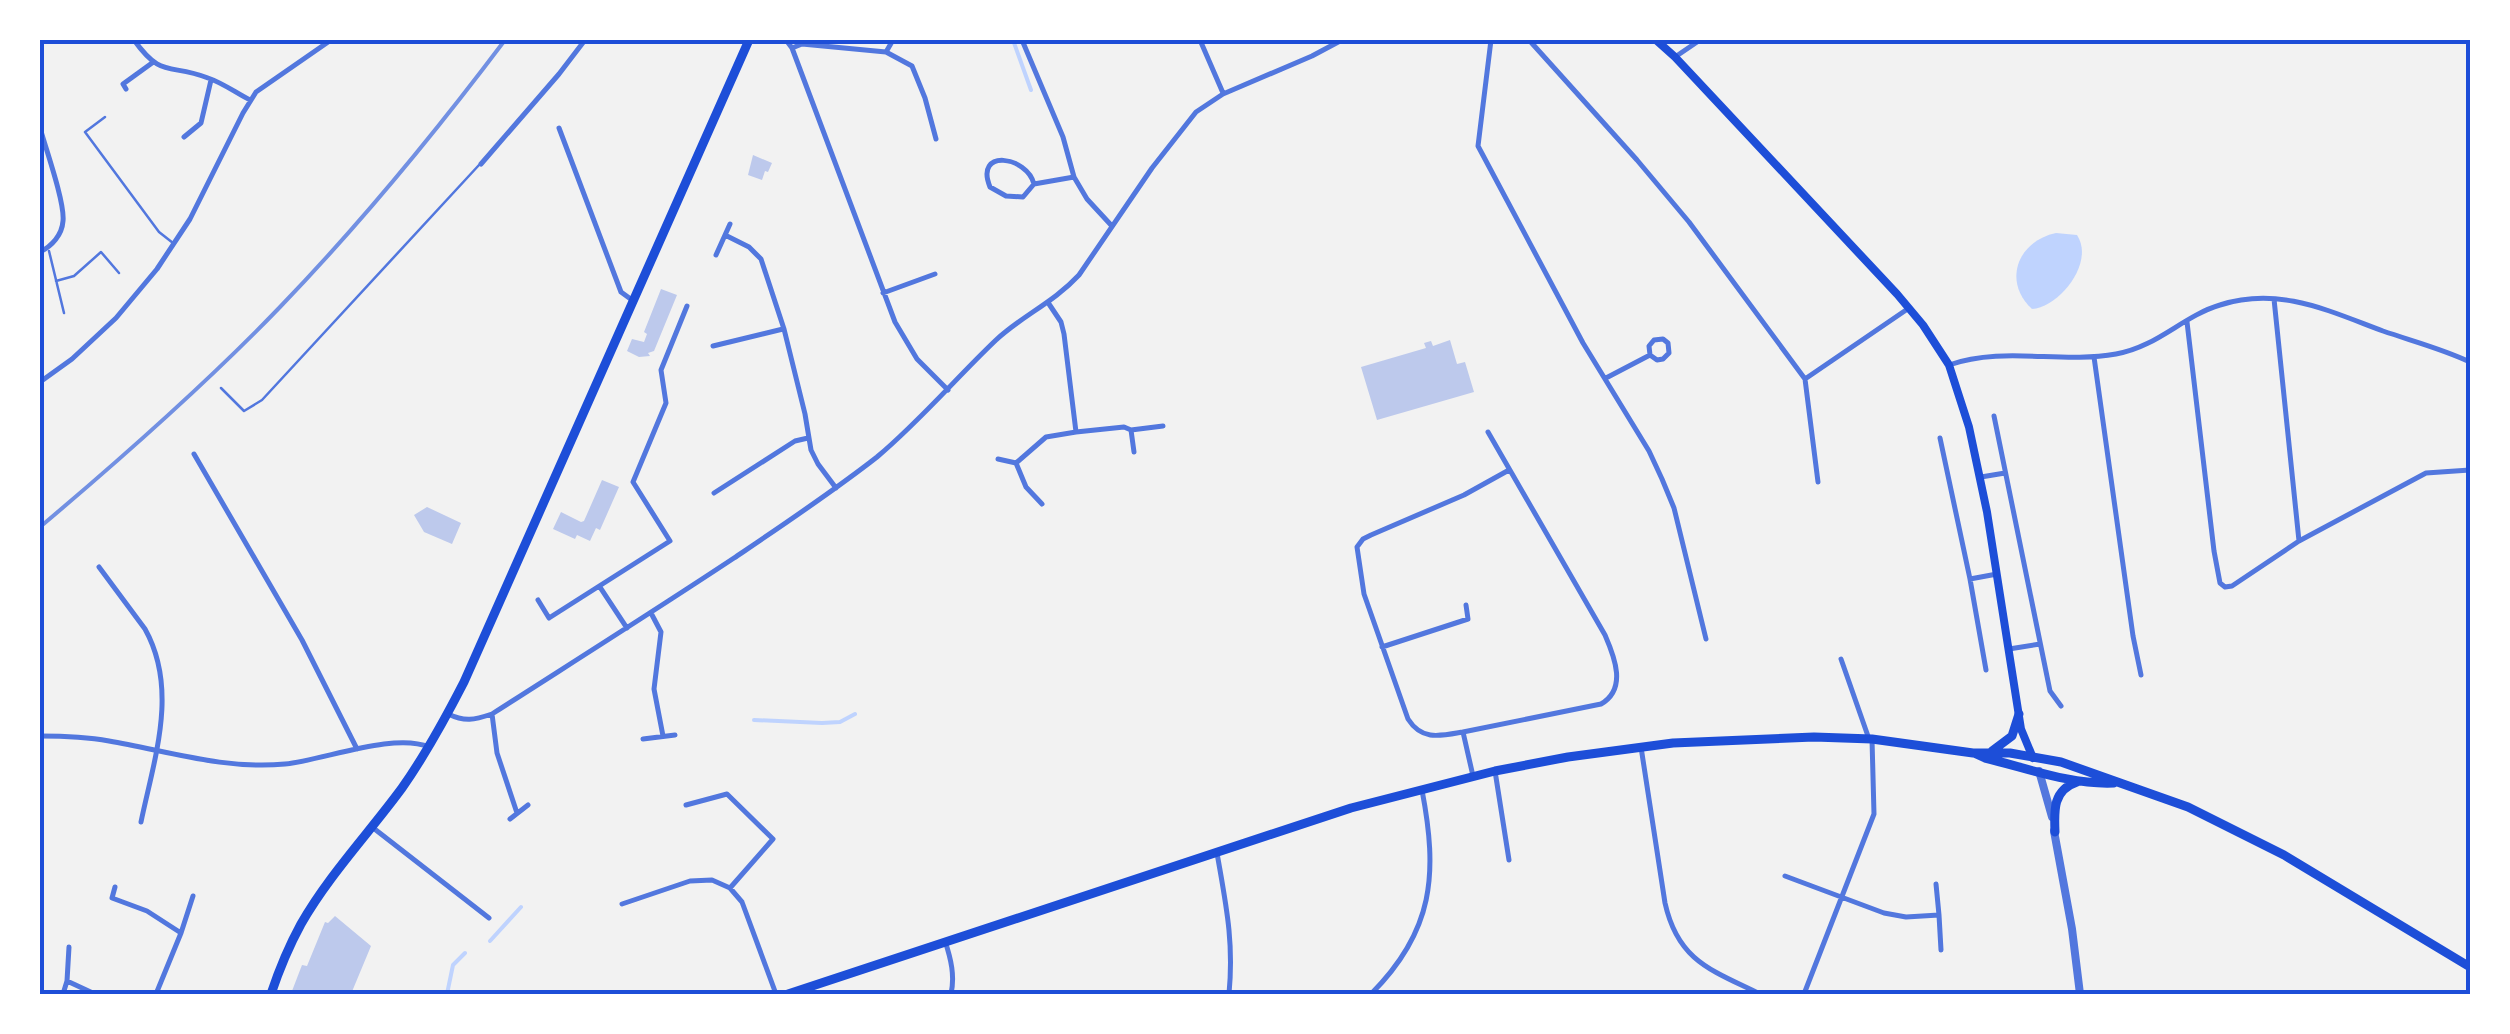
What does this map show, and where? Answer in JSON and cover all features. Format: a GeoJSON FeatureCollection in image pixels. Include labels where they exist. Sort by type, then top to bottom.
{"type":"FeatureCollection","features":[{"type":"Feature","properties":{"kind":"main road"},"geometry":{"type":"LineString","coordinates":[[271,994],[302,922],[429,747],[448,714],[749,40]]}},
{"type":"Feature","properties":{"kind":"main road"},"geometry":{"type":"LineString","coordinates":[[1656,40],[1909,308],[1948,365],[1981,478],[2022,736],[2039,772]]}},
{"type":"Feature","properties":{"kind":"main road"},"geometry":{"type":"LineString","coordinates":[[1992,751],[2012,736],[2019,714]]}},
{"type":"Feature","properties":{"kind":"main road"},"geometry":{"type":"LineString","coordinates":[[788,994],[1421,788],[1495,770],[1641,747],[1796,738],[1870,739],[2061,762],[2188,807],[2284,855],[2470,967]]}},
{"type":"Feature","properties":{"kind":"main road"},"geometry":{"type":"LineString","coordinates":[[1973,752],[2039,772],[2098,784],[2117,782]]}},
{"type":"Feature","properties":{"kind":"main road"},"geometry":{"type":"LineString","coordinates":[[2055,832],[2058,795],[2070,784],[2084,781]]}},
{"type":"Feature","properties":{"kind":"street"},"geometry":{"type":"LineString","coordinates":[[134,40],[159,67],[211,79],[250,100]]}},
{"type":"Feature","properties":{"kind":"street"},"geometry":{"type":"LineString","coordinates":[[40,382],[72,359],[116,318],[174,244],[250,100],[264,85],[331,40]]}},
{"type":"Feature","properties":{"kind":"street"},"geometry":{"type":"LineString","coordinates":[[481,164],[585,40]]}},
{"type":"Feature","properties":{"kind":"street"},"geometry":{"type":"LineString","coordinates":[[786,40],[895,322],[910,350],[948,390]]}},
{"type":"Feature","properties":{"kind":"street"},"geometry":{"type":"LineString","coordinates":[[886,52],[894,40]]}},
{"type":"Feature","properties":{"kind":"street"},"geometry":{"type":"LineString","coordinates":[[1022,40],[1063,137],[1074,177],[1087,199],[1111,225]]}},
{"type":"Feature","properties":{"kind":"street"},"geometry":{"type":"LineString","coordinates":[[1200,40],[1223,94]]}},
{"type":"Feature","properties":{"kind":"street"},"geometry":{"type":"LineString","coordinates":[[448,714],[471,721],[492,714],[836,488],[883,451],[998,338],[1049,304],[1080,275],[1111,225],[1188,120],[1208,102],[1342,40]]}},
{"type":"Feature","properties":{"kind":"street"},"geometry":{"type":"LineString","coordinates":[[1491,40],[1478,146],[1558,297],[1649,451],[1674,508],[1706,639]]}},
{"type":"Feature","properties":{"kind":"street"},"geometry":{"type":"LineString","coordinates":[[1529,40],[1689,222],[1805,379],[1818,482]]}},
{"type":"Feature","properties":{"kind":"street"},"geometry":{"type":"LineString","coordinates":[[1675,57],[1700,40]]}},
{"type":"Feature","properties":{"kind":"street"},"geometry":{"type":"LineString","coordinates":[[792,48],[802,44],[886,52],[912,66],[926,98],[936,139]]}},
{"type":"Feature","properties":{"kind":"street"},"geometry":{"type":"LineString","coordinates":[[126,89],[123,84],[152,63]]}},
{"type":"Feature","properties":{"kind":"street"},"geometry":{"type":"LineString","coordinates":[[184,137],[200,123],[211,79]]}},
{"type":"Feature","properties":{"kind":"street"},"geometry":{"type":"LineString","coordinates":[[40,128],[63,223],[58,237],[40,252]]}},
{"type":"Feature","properties":{"kind":"street"},"geometry":{"type":"LineString","coordinates":[[559,128],[621,292],[635,302]]}},
{"type":"Feature","properties":{"kind":"street"},"geometry":{"type":"LineString","coordinates":[[40,162],[48,160]]}},
{"type":"Feature","properties":{"kind":"street"},"geometry":{"type":"LineString","coordinates":[[1034,184],[1027,169],[1008,161],[993,162],[986,172],[990,187],[1006,196],[1023,197],[1034,184],[1074,177]]}},
{"type":"Feature","properties":{"kind":"street"},"geometry":{"type":"LineString","coordinates":[[716,255],[730,224]]}},
{"type":"Feature","properties":{"kind":"street"},"geometry":{"type":"LineString","coordinates":[[725,235],[749,246],[761,259],[784,329],[814,458],[836,488]]}},
{"type":"Feature","properties":{"kind":"street"},"geometry":{"type":"LineString","coordinates":[[883,293],[935,274]]}},
{"type":"Feature","properties":{"kind":"street"},"geometry":{"type":"LineString","coordinates":[[2274,299],[2299,541]]}},
{"type":"Feature","properties":{"kind":"street"},"geometry":{"type":"LineString","coordinates":[[1948,365],[1984,356],[2094,356],[2134,350],[2220,304],[2274,299],[2334,310],[2470,362]]}},
{"type":"Feature","properties":{"kind":"street"},"geometry":{"type":"LineString","coordinates":[[1049,304],[1062,326],[1076,432]]}},
{"type":"Feature","properties":{"kind":"street"},"geometry":{"type":"LineString","coordinates":[[538,600],[550,618],[670,541],[633,482],[666,403],[662,370],[687,306]]}},
{"type":"Feature","properties":{"kind":"street"},"geometry":{"type":"LineString","coordinates":[[1805,379],[1909,308]]}},
{"type":"Feature","properties":{"kind":"street"},"geometry":{"type":"LineString","coordinates":[[2187,322],[2220,583],[2224,586],[2232,586],[2299,541],[2426,473],[2470,470]]}},
{"type":"Feature","properties":{"kind":"street"},"geometry":{"type":"LineString","coordinates":[[713,346],[784,329]]}},
{"type":"Feature","properties":{"kind":"street"},"geometry":{"type":"LineString","coordinates":[[1654,340],[1668,343],[1669,354],[1663,359],[1650,355],[1649,346],[1654,340]]}},
{"type":"Feature","properties":{"kind":"street"},"geometry":{"type":"LineString","coordinates":[[1605,378],[1650,355]]}},
{"type":"Feature","properties":{"kind":"street"},"geometry":{"type":"LineString","coordinates":[[2094,356],[2141,675]]}},
{"type":"Feature","properties":{"kind":"street"},"geometry":{"type":"LineString","coordinates":[[1994,416],[2050,692],[2061,706]]}},
{"type":"Feature","properties":{"kind":"street"},"geometry":{"type":"LineString","coordinates":[[998,460],[1016,462],[1046,437],[1163,426]]}},
{"type":"Feature","properties":{"kind":"street"},"geometry":{"type":"LineString","coordinates":[[1131,430],[1134,452]]}},
{"type":"Feature","properties":{"kind":"street"},"geometry":{"type":"LineString","coordinates":[[1488,432],[1605,635],[1613,655],[1616,684],[1611,698],[1593,706],[1438,737],[1425,736],[1408,719],[1382,647],[1364,594],[1358,547],[1363,539],[1464,495],[1509,470]]}},
{"type":"Feature","properties":{"kind":"street"},"geometry":{"type":"LineString","coordinates":[[714,492],[794,441],[808,438]]}},
{"type":"Feature","properties":{"kind":"street"},"geometry":{"type":"LineString","coordinates":[[1940,438],[1986,670]]}},
{"type":"Feature","properties":{"kind":"street"},"geometry":{"type":"LineString","coordinates":[[194,454],[302,640],[357,750]]}},
{"type":"Feature","properties":{"kind":"street"},"geometry":{"type":"LineString","coordinates":[[1016,462],[1026,486],[1042,504]]}},
{"type":"Feature","properties":{"kind":"street"},"geometry":{"type":"LineString","coordinates":[[1981,478],[2005,472]]}},
{"type":"Feature","properties":{"kind":"street"},"geometry":{"type":"LineString","coordinates":[[98,567],[152,640],[161,676],[164,700],[141,822]]}},
{"type":"Feature","properties":{"kind":"street"},"geometry":{"type":"LineString","coordinates":[[1970,578],[1997,574]]}},
{"type":"Feature","properties":{"kind":"street"},"geometry":{"type":"LineString","coordinates":[[600,586],[626,628]]}},
{"type":"Feature","properties":{"kind":"street"},"geometry":{"type":"LineString","coordinates":[[1382,647],[1468,619],[1466,605]]}},
{"type":"Feature","properties":{"kind":"street"},"geometry":{"type":"LineString","coordinates":[[650,612],[660,632],[654,688],[663,736]]}},
{"type":"Feature","properties":{"kind":"street"},"geometry":{"type":"LineString","coordinates":[[2009,649],[2040,644]]}},
{"type":"Feature","properties":{"kind":"street"},"geometry":{"type":"LineString","coordinates":[[1804,994],[1874,814],[1870,739],[1841,659]]}},
{"type":"Feature","properties":{"kind":"street"},"geometry":{"type":"LineString","coordinates":[[492,714],[496,753],[518,813]]}},
{"type":"Feature","properties":{"kind":"street"},"geometry":{"type":"LineString","coordinates":[[1463,732],[1473,776]]}},
{"type":"Feature","properties":{"kind":"street"},"geometry":{"type":"LineString","coordinates":[[643,739],[675,735]]}},
{"type":"Feature","properties":{"kind":"street"},"geometry":{"type":"LineString","coordinates":[[40,736],[98,740],[220,762],[271,765],[416,742],[429,747]]}},
{"type":"Feature","properties":{"kind":"street"},"geometry":{"type":"LineString","coordinates":[[1641,747],[1664,903],[1676,937],[1707,968],[1760,994]]}},
{"type":"Feature","properties":{"kind":"street"},"geometry":{"type":"LineString","coordinates":[[1495,770],[1509,860]]}},
{"type":"Feature","properties":{"kind":"street"},"geometry":{"type":"LineString","coordinates":[[2039,772],[2055,832],[2080,994]]}},
{"type":"Feature","properties":{"kind":"street"},"geometry":{"type":"LineString","coordinates":[[1371,994],[1413,940],[1427,900],[1430,867],[1421,788]]}},
{"type":"Feature","properties":{"kind":"street"},"geometry":{"type":"LineString","coordinates":[[686,805],[727,794],[773,839],[730,888]]}},
{"type":"Feature","properties":{"kind":"street"},"geometry":{"type":"LineString","coordinates":[[510,819],[528,805]]}},
{"type":"Feature","properties":{"kind":"street"},"geometry":{"type":"LineString","coordinates":[[372,828],[489,918]]}},
{"type":"Feature","properties":{"kind":"street"},"geometry":{"type":"LineString","coordinates":[[1217,852],[1230,927],[1229,994]]}},
{"type":"Feature","properties":{"kind":"street"},"geometry":{"type":"LineString","coordinates":[[1785,876],[1898,916],[1938,915]]}},
{"type":"Feature","properties":{"kind":"street"},"geometry":{"type":"LineString","coordinates":[[622,904],[690,881],[712,880],[730,888],[742,902],[776,994]]}},
{"type":"Feature","properties":{"kind":"street"},"geometry":{"type":"LineString","coordinates":[[1936,884],[1942,950]]}},
{"type":"Feature","properties":{"kind":"street"},"geometry":{"type":"LineString","coordinates":[[114,887],[112,898],[147,911],[182,933]]}},
{"type":"Feature","properties":{"kind":"street"},"geometry":{"type":"LineString","coordinates":[[156,994],[193,896]]}},
{"type":"Feature","properties":{"kind":"street"},"geometry":{"type":"LineString","coordinates":[[945,942],[954,982],[951,994]]}},
{"type":"Feature","properties":{"kind":"street"},"geometry":{"type":"LineString","coordinates":[[62,994],[68,981],[68,947]]}},
{"type":"Feature","properties":{"kind":"street"},"geometry":{"type":"LineString","coordinates":[[68,981],[95,994]]}},
{"type":"Feature","properties":{"kind":"lane"},"geometry":{"type":"LineString","coordinates":[[104,117],[86,132],[160,232],[174,244]]}},
{"type":"Feature","properties":{"kind":"lane"},"geometry":{"type":"LineString","coordinates":[[221,388],[244,411],[262,400],[481,164]]}},
{"type":"Feature","properties":{"kind":"lane"},"geometry":{"type":"LineString","coordinates":[[48,248],[64,313]]}},
{"type":"Feature","properties":{"kind":"lane"},"geometry":{"type":"LineString","coordinates":[[56,281],[74,276],[101,252],[119,273]]}},
{"type":"Feature","properties":{"kind":"water"},"geometry":{"type":"Polygon","coordinates":[[[2056,233],[2077,235],[2082,258],[2063,292],[2032,309],[2018,286],[2018,264],[2032,244],[2056,233]]]}},
{"type":"Feature","properties":{"kind":"building"},"geometry":{"type":"Polygon","coordinates":[[[753,155],[772,163],[762,180],[748,175],[753,155]]]}},
{"type":"Feature","properties":{"kind":"building"},"geometry":{"type":"Polygon","coordinates":[[[661,289],[677,295],[654,351],[648,353],[650,356],[639,357],[627,351],[632,339],[644,342],[644,332],[661,289]]]}},
{"type":"Feature","properties":{"kind":"building"},"geometry":{"type":"Polygon","coordinates":[[[1450,340],[1457,364],[1465,362],[1474,392],[1377,420],[1361,367],[1426,348],[1424,343],[1431,341],[1433,346],[1450,340]]]}},
{"type":"Feature","properties":{"kind":"building"},"geometry":{"type":"Polygon","coordinates":[[[602,480],[619,487],[600,530],[596,528],[590,541],[553,529],[561,512],[584,521],[602,480]]]}},
{"type":"Feature","properties":{"kind":"building"},"geometry":{"type":"Polygon","coordinates":[[[427,507],[461,523],[452,544],[424,532],[414,515],[427,507]]]}},
{"type":"Feature","properties":{"kind":"building"},"geometry":{"type":"Polygon","coordinates":[[[335,916],[371,946],[351,994],[296,994],[292,991],[302,965],[307,966],[325,922],[335,916]]]}},
{"type":"Feature","properties":{"kind":"waterway"},"geometry":{"type":"LineString","coordinates":[[1013,40],[1031,90]]}},
{"type":"Feature","properties":{"kind":"waterway"},"geometry":{"type":"LineString","coordinates":[[754,720],[840,722],[855,714]]}},
{"type":"Feature","properties":{"kind":"waterway"},"geometry":{"type":"LineString","coordinates":[[490,941],[521,907]]}},
{"type":"Feature","properties":{"kind":"waterway"},"geometry":{"type":"LineString","coordinates":[[447,994],[453,965],[465,953]]}},
{"type":"Feature","properties":{"kind":"railway"},"geometry":{"type":"LineString","coordinates":[[40,527],[163,420],[280,307],[397,177],[505,40]]}}]}
